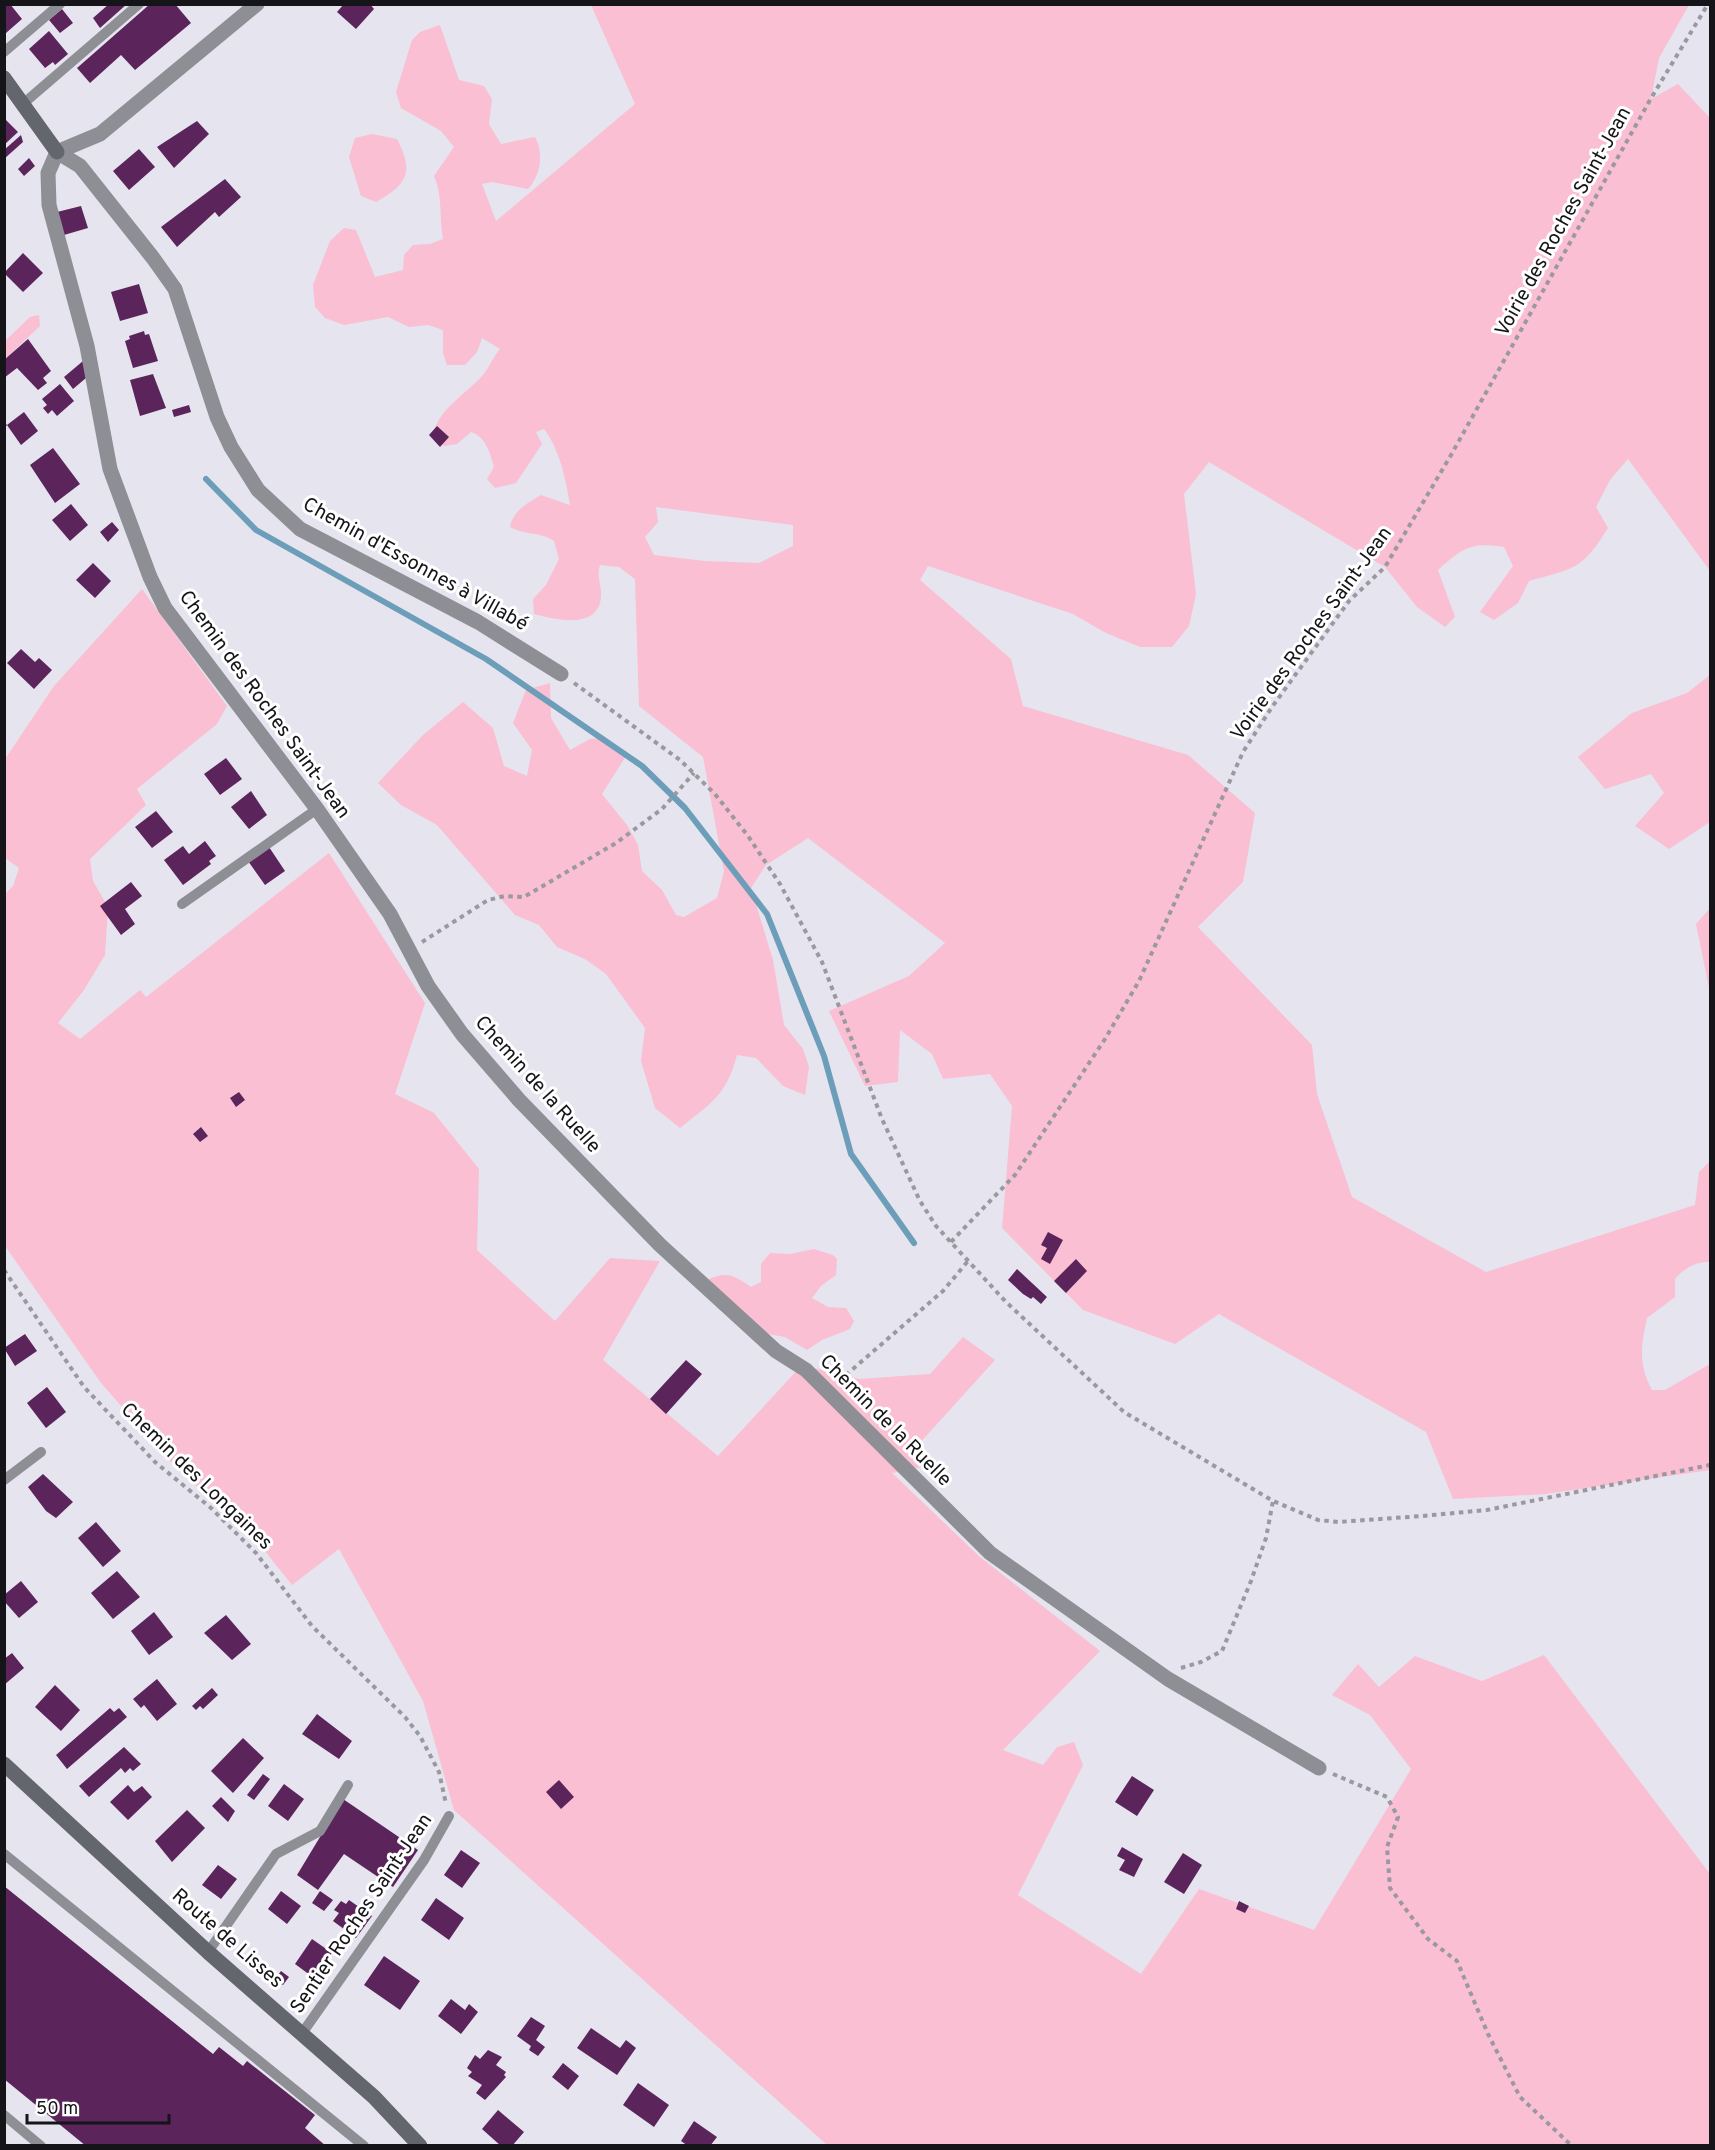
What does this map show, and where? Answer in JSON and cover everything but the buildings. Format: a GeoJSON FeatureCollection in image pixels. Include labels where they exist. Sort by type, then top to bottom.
{"type":"FeatureCollection","features":[{"type":"Feature","properties":{"kind":"street"},"geometry":{"type":"LineString","coordinates":[[4,78],[57,152],[100,134],[257,4]]}},
{"type":"Feature","properties":{"kind":"street","name":"Chemin d'Essonnes à Villabé"},"geometry":{"type":"LineString","coordinates":[[57,152],[80,166],[153,258],[175,290],[217,417],[231,447],[258,490],[300,529],[478,622],[561,674]]}},
{"type":"Feature","properties":{"kind":"street","name":"Chemin des Roches Saint-Jean"},"geometry":{"type":"LineString","coordinates":[[57,152],[48,173],[49,205],[87,346],[110,469],[146,567],[165,608],[317,809],[390,914],[428,986]]}},
{"type":"Feature","properties":{"kind":"street","name":"Chemin de la Ruelle"},"geometry":{"type":"LineString","coordinates":[[428,986],[462,1034],[519,1100],[588,1173],[705,1287],[776,1351],[806,1370],[990,1553],[1168,1679],[1319,1768]]}},
{"type":"Feature","properties":{"kind":"street","name":"Route de Lisses"},"geometry":{"type":"LineString","coordinates":[[4,1764],[208,1952],[303,2032],[374,2097],[420,2145]]}},
{"type":"Feature","properties":{"kind":"lane"},"geometry":{"type":"LineString","coordinates":[[4,52],[60,4]]}},
{"type":"Feature","properties":{"kind":"lane"},"geometry":{"type":"LineString","coordinates":[[24,103],[139,4]]}},
{"type":"Feature","properties":{"kind":"lane"},"geometry":{"type":"LineString","coordinates":[[182,904],[317,809]]}},
{"type":"Feature","properties":{"kind":"lane"},"geometry":{"type":"LineString","coordinates":[[4,1480],[41,1452]]}},
{"type":"Feature","properties":{"kind":"lane"},"geometry":{"type":"LineString","coordinates":[[208,1952],[276,1854],[320,1831],[348,1785]]}},
{"type":"Feature","properties":{"kind":"lane","name":"Sentier Roches Saint-Jean"},"geometry":{"type":"LineString","coordinates":[[303,2032],[424,1860],[449,1816]]}},
{"type":"Feature","properties":{"kind":"lane"},"geometry":{"type":"LineString","coordinates":[[4,1854],[364,2145]]}},
{"type":"Feature","properties":{"kind":"lane"},"geometry":{"type":"LineString","coordinates":[[4,2115],[41,2145]]}},
{"type":"Feature","properties":{"kind":"path","name":"Voirie des Roches Saint-Jean"},"geometry":{"type":"LineString","coordinates":[[951,1242],[1015,1175],[1105,1039],[1139,981],[1243,752],[1272,707],[1349,602],[1385,567],[1650,100],[1708,4]]}},
{"type":"Feature","properties":{"kind":"path"},"geometry":{"type":"LineString","coordinates":[[561,674],[642,731],[694,773],[715,794],[780,884],[822,962],[882,1119],[920,1201],[936,1226],[1005,1302],[1124,1412],[1273,1501],[1318,1520],[1422,1516],[1533,1502],[1710,1465]]}},
{"type":"Feature","properties":{"kind":"path"},"geometry":{"type":"LineString","coordinates":[[409,950],[488,900],[505,896],[524,897],[616,843],[668,802],[694,773]]}},
{"type":"Feature","properties":{"kind":"path"},"geometry":{"type":"LineString","coordinates":[[821,1385],[839,1381],[943,1291],[968,1261]]}},
{"type":"Feature","properties":{"kind":"path","name":"Chemin des Longaines"},"geometry":{"type":"LineString","coordinates":[[4,1270],[84,1387],[155,1462],[211,1508],[256,1553],[312,1626],[405,1717],[420,1736],[439,1772],[449,1816]]}},
{"type":"Feature","properties":{"kind":"path"},"geometry":{"type":"LineString","coordinates":[[1168,1679],[1175,1670],[1201,1662],[1222,1651],[1266,1538],[1273,1501]]}},
{"type":"Feature","properties":{"kind":"path"},"geometry":{"type":"LineString","coordinates":[[1319,1768],[1387,1797],[1398,1817],[1386,1847],[1390,1888],[1428,1939],[1457,1961],[1488,2034],[1520,2097],[1572,2145]]}},
{"type":"Feature","properties":{"kind":"shaded area"},"geometry":{"type":"Polygon","coordinates":[[[591,5],[1689,5],[1659,58],[1651,99],[1678,84],[1710,118],[1710,571],[1628,459],[1610,480],[1596,507],[1608,528],[1591,552],[1584,560],[1567,570],[1529,581],[1518,603],[1494,620],[1480,612],[1513,566],[1504,547],[1483,545],[1468,548],[1454,556],[1438,570],[1455,617],[1445,627],[1417,607],[1385,567],[1209,462],[1184,494],[1196,594],[1189,626],[1172,647],[1140,647],[1106,633],[1073,614],[928,566],[920,580],[1011,659],[1023,706],[1188,755],[1255,813],[1243,882],[1198,927],[1312,1045],[1317,1094],[1352,1197],[1486,1272],[1695,1205],[1699,1172],[1710,1161],[1710,1262],[1690,1266],[1675,1279],[1675,1297],[1647,1318],[1642,1355],[1644,1372],[1652,1390],[1665,1390],[1710,1364],[1710,1470],[1545,1494],[1453,1499],[1426,1432],[1219,1314],[1175,1344],[1083,1310],[1002,1228],[1012,1106],[990,1074],[943,1079],[932,1054],[900,1030],[898,1082],[865,1086],[829,1011],[909,976],[945,943],[808,838],[766,865],[751,888],[773,960],[784,1025],[803,1049],[809,1067],[805,1095],[783,1086],[756,1058],[737,1055],[728,1080],[716,1098],[680,1128],[655,1108],[641,1061],[645,1028],[606,974],[585,959],[557,947],[539,925],[515,915],[437,825],[401,805],[378,783],[423,735],[463,702],[493,728],[504,766],[527,776],[532,750],[513,723],[526,690],[550,683],[551,718],[570,750],[590,739],[605,737],[626,756],[602,794],[627,825],[638,845],[642,871],[662,890],[676,915],[684,917],[717,898],[724,871],[703,757],[639,706],[635,579],[619,567],[600,565],[601,597],[598,608],[592,615],[584,619],[563,620],[534,614],[533,599],[546,585],[559,559],[554,541],[510,527],[517,512],[541,495],[570,505],[562,466],[550,437],[544,429],[536,432],[542,444],[516,483],[495,488],[487,479],[494,467],[491,456],[487,446],[476,434],[471,432],[457,444],[444,446],[433,436],[435,427],[446,411],[482,376],[500,349],[482,338],[477,352],[465,365],[447,365],[443,353],[443,330],[428,325],[409,327],[388,317],[344,325],[325,318],[315,307],[313,285],[330,241],[344,228],[356,230],[375,277],[403,270],[404,255],[413,245],[430,244],[443,239],[439,191],[434,176],[454,147],[441,131],[401,108],[396,92],[412,40],[420,32],[440,25],[459,80],[484,86],[492,99],[489,124],[501,144],[535,137],[538,143],[540,164],[536,177],[528,189],[492,182],[482,184],[496,221],[635,104],[591,5]],[[656,507],[658,522],[645,537],[654,555],[705,561],[759,563],[793,546],[793,525],[656,507]]]}},
{"type":"Feature","properties":{"kind":"shaded area"},"geometry":{"type":"Polygon","coordinates":[[[372,134],[397,139],[406,169],[401,183],[376,202],[361,196],[349,157],[355,138],[372,134]]]}},
{"type":"Feature","properties":{"kind":"shaded area"},"geometry":{"type":"Polygon","coordinates":[[[39,315],[40,326],[5,359],[5,341],[30,317],[39,315]]]}},
{"type":"Feature","properties":{"kind":"shaded area"},"geometry":{"type":"Polygon","coordinates":[[[142,589],[227,706],[217,724],[137,789],[146,805],[90,859],[93,881],[108,907],[105,955],[84,990],[58,1023],[80,1039],[140,990],[146,997],[329,853],[425,1003],[395,1094],[434,1113],[479,1169],[477,1250],[555,1321],[610,1258],[660,1261],[603,1360],[718,1456],[802,1365],[859,1379],[930,1374],[963,1337],[995,1360],[918,1445],[937,1464],[892,1473],[980,1557],[1100,1651],[1003,1750],[1043,1765],[1057,1747],[1074,1742],[1083,1765],[1018,1895],[1141,1974],[1199,1889],[1314,1930],[1411,1769],[1370,1715],[1332,1695],[1358,1664],[1379,1687],[1415,1656],[1482,1681],[1544,1655],[1710,1874],[1710,2145],[827,2145],[454,1810],[423,1701],[339,1549],[292,1585],[264,1550],[165,1456],[101,1383],[5,1246],[4,895],[13,886],[19,868],[5,858],[5,759],[54,686],[142,589]]]}},
{"type":"Feature","properties":{"kind":"shaded area"},"geometry":{"type":"Polygon","coordinates":[[[1710,675],[1710,822],[1669,849],[1635,826],[1664,793],[1651,774],[1605,789],[1578,757],[1632,713],[1687,693],[1710,675]]]}},
{"type":"Feature","properties":{"kind":"shaded area"},"geometry":{"type":"Polygon","coordinates":[[[1710,908],[1710,993],[1696,924],[1710,908]]]}},
{"type":"Feature","properties":{"kind":"shaded area"},"geometry":{"type":"Polygon","coordinates":[[[814,1249],[833,1255],[837,1259],[836,1275],[821,1286],[812,1298],[828,1307],[846,1308],[854,1321],[850,1329],[822,1340],[807,1350],[785,1337],[768,1334],[709,1296],[709,1279],[726,1275],[751,1287],[761,1282],[761,1264],[770,1253],[790,1254],[814,1249]]]}},
{"type":"Feature","properties":{"kind":"waterway"},"geometry":{"type":"LineString","coordinates":[[206,479],[256,530],[486,659],[642,766],[685,808],[767,914],[824,1056],[851,1154],[914,1243]]}}]}
